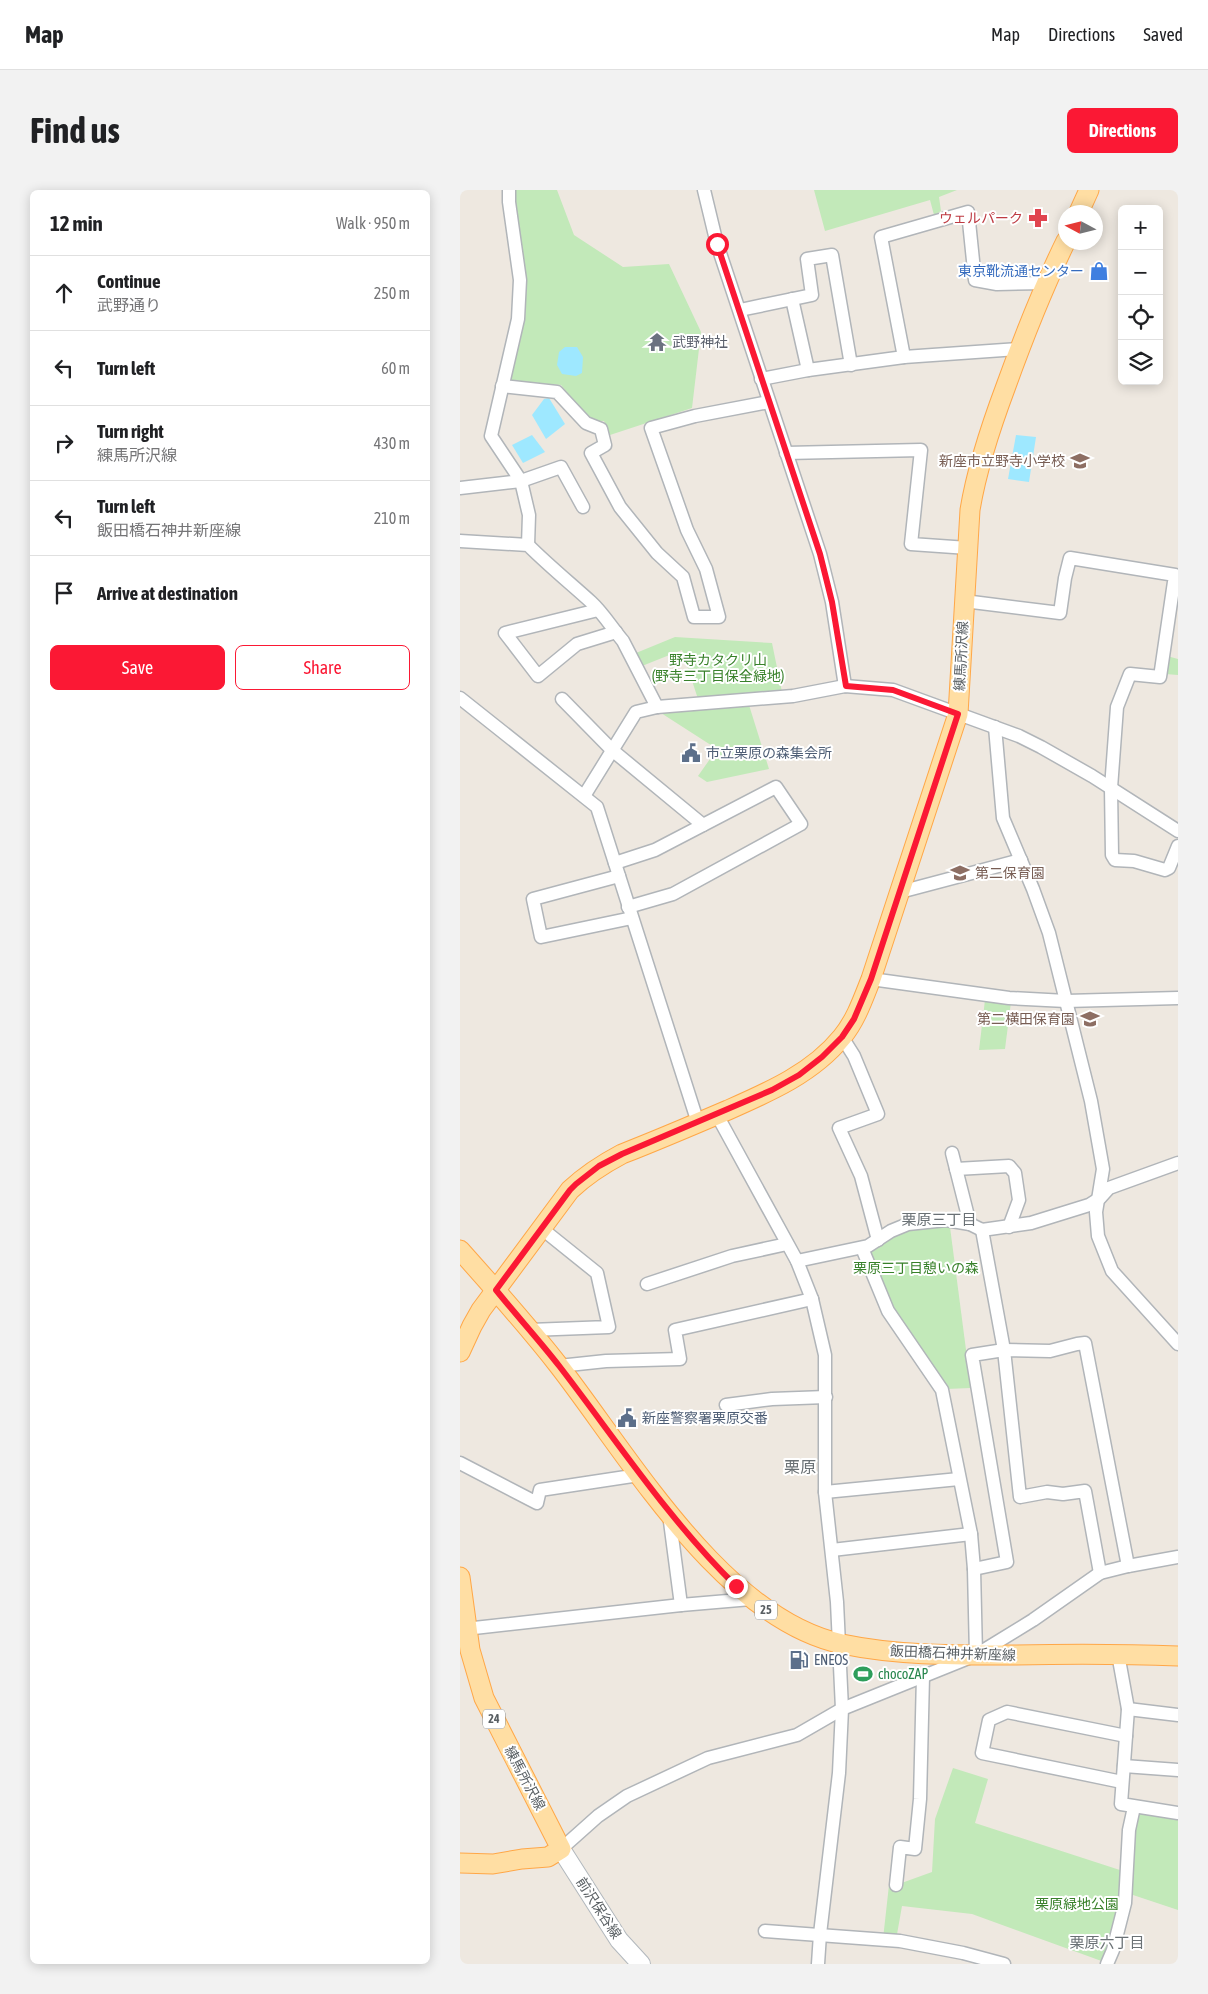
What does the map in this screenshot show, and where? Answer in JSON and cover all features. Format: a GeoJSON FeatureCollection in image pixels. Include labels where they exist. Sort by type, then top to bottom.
{"type":"FeatureCollection","features":[{"type":"Feature","properties":{"kind":"main road"},"geometry":{"type":"LineString","coordinates":[[1082,205],[1089,190]]}},
{"type":"Feature","properties":{"kind":"main road","name":"練馬所沢線"},"geometry":{"type":"LineString","coordinates":[[461,1347],[472,1326],[496,1290],[570,1190],[599,1166],[622,1154],[717,1115],[772,1090],[799,1075],[822,1057],[842,1037],[854,1019],[871,979],[958,714],[964,601],[974,483],[1019,349],[1062,250]]}},
{"type":"Feature","properties":{"kind":"main road","name":"飯田橋石神井新座線"},"geometry":{"type":"LineString","coordinates":[[460,1250],[560,1366],[639,1475],[720,1570],[751,1599],[794,1626],[840,1644],[923,1654],[1118,1654],[1178,1656]]}},
{"type":"Feature","properties":{"kind":"main road","name":"練馬所沢線"},"geometry":{"type":"LineString","coordinates":[[460,1577],[470,1650],[484,1698],[561,1849]]}},
{"type":"Feature","properties":{"kind":"main road"},"geometry":{"type":"LineString","coordinates":[[460,1863],[493,1864],[548,1857],[561,1849]]}},
{"type":"Feature","properties":{"kind":"main road","name":"前沢保谷線"},"geometry":{"type":"LineString","coordinates":[[561,1849],[619,1940],[640,1964]]}},
{"type":"Feature","properties":{"kind":"street"},"geometry":{"type":"LineString","coordinates":[[509,190],[520,280],[518,319],[491,436],[521,481],[529,515],[528,545]]}},
{"type":"Feature","properties":{"kind":"street"},"geometry":{"type":"LineString","coordinates":[[704,190],[717,244],[820,554],[832,602],[846,686]]}},
{"type":"Feature","properties":{"kind":"street"},"geometry":{"type":"LineString","coordinates":[[904,358],[881,238],[968,212],[975,280],[997,284],[1046,283]]}},
{"type":"Feature","properties":{"kind":"street"},"geometry":{"type":"LineString","coordinates":[[740,310],[812,295],[806,258],[832,254],[851,365]]}},
{"type":"Feature","properties":{"kind":"street"},"geometry":{"type":"LineString","coordinates":[[792,299],[808,370]]}},
{"type":"Feature","properties":{"kind":"street"},"geometry":{"type":"LineString","coordinates":[[761,379],[808,370],[904,358],[1019,349]]}},
{"type":"Feature","properties":{"kind":"street"},"geometry":{"type":"LineString","coordinates":[[502,386],[557,392],[586,423],[601,429],[605,445],[591,453],[620,507],[657,553],[682,577],[694,617],[719,617],[706,569],[687,530],[651,428],[694,416],[769,402]]}},
{"type":"Feature","properties":{"kind":"street"},"geometry":{"type":"LineString","coordinates":[[786,453],[921,450],[912,544],[968,548]]}},
{"type":"Feature","properties":{"kind":"street"},"geometry":{"type":"LineString","coordinates":[[460,488],[521,481],[561,467],[583,507]]}},
{"type":"Feature","properties":{"kind":"street"},"geometry":{"type":"LineString","coordinates":[[460,541],[528,545],[598,610],[616,632],[623,641],[657,707]]}},
{"type":"Feature","properties":{"kind":"street"},"geometry":{"type":"LineString","coordinates":[[964,601],[1060,613],[1070,558],[1175,574],[1160,677],[1130,674],[1117,707],[1111,788],[1113,858],[1134,861],[1162,870],[1168,870],[1178,846]]}},
{"type":"Feature","properties":{"kind":"street"},"geometry":{"type":"LineString","coordinates":[[598,610],[505,633],[538,676],[577,644],[616,632]]}},
{"type":"Feature","properties":{"kind":"street"},"geometry":{"type":"LineString","coordinates":[[584,796],[636,712],[657,707],[793,696],[846,686],[893,690],[994,727],[1041,747],[1111,788],[1178,831]]}},
{"type":"Feature","properties":{"kind":"street"},"geometry":{"type":"LineString","coordinates":[[460,698],[598,807],[698,1123]]}},
{"type":"Feature","properties":{"kind":"street"},"geometry":{"type":"LineString","coordinates":[[562,699],[612,750],[703,825]]}},
{"type":"Feature","properties":{"kind":"street"},"geometry":{"type":"LineString","coordinates":[[994,727],[1003,818],[1049,933],[1091,1101],[1103,1170],[1100,1198],[1096,1212],[1098,1236],[1112,1271],[1178,1344]]}},
{"type":"Feature","properties":{"kind":"street"},"geometry":{"type":"LineString","coordinates":[[615,863],[654,850],[776,786],[802,824],[673,894],[630,912],[541,937],[533,899],[619,876]]}},
{"type":"Feature","properties":{"kind":"street"},"geometry":{"type":"LineString","coordinates":[[900,892],[1021,860]]}},
{"type":"Feature","properties":{"kind":"street"},"geometry":{"type":"LineString","coordinates":[[871,979],[1009,998],[1066,1001],[1178,998]]}},
{"type":"Feature","properties":{"kind":"street"},"geometry":{"type":"LineString","coordinates":[[842,1037],[854,1056],[878,1114],[839,1128],[861,1176],[878,1240]]}},
{"type":"Feature","properties":{"kind":"street"},"geometry":{"type":"LineString","coordinates":[[717,1115],[797,1261],[812,1299],[826,1355],[825,1492],[840,1644],[842,1709],[839,1773],[818,1964]]}},
{"type":"Feature","properties":{"kind":"street"},"geometry":{"type":"LineString","coordinates":[[952,1153],[970,1224]]}},
{"type":"Feature","properties":{"kind":"street"},"geometry":{"type":"LineString","coordinates":[[797,1261],[862,1248],[908,1224],[946,1220],[970,1224],[982,1230],[1030,1223],[1089,1205],[1100,1198],[1109,1188],[1178,1163]]}},
{"type":"Feature","properties":{"kind":"street"},"geometry":{"type":"LineString","coordinates":[[956,1169],[1009,1166],[1015,1173],[1019,1200],[1009,1227]]}},
{"type":"Feature","properties":{"kind":"street"},"geometry":{"type":"LineString","coordinates":[[530,1330],[609,1327],[597,1273],[541,1228]]}},
{"type":"Feature","properties":{"kind":"street"},"geometry":{"type":"LineString","coordinates":[[982,1230],[1004,1350],[1020,1497],[1047,1492],[1063,1494],[1085,1491],[1100,1573]]}},
{"type":"Feature","properties":{"kind":"street"},"geometry":{"type":"LineString","coordinates":[[647,1284],[732,1256],[787,1244]]}},
{"type":"Feature","properties":{"kind":"street"},"geometry":{"type":"LineString","coordinates":[[862,1248],[888,1310],[942,1390],[971,1534],[974,1569],[976,1655]]}},
{"type":"Feature","properties":{"kind":"street"},"geometry":{"type":"LineString","coordinates":[[560,1366],[606,1361],[680,1359],[675,1330],[812,1299]]}},
{"type":"Feature","properties":{"kind":"street"},"geometry":{"type":"LineString","coordinates":[[974,1569],[1007,1562],[972,1355],[1004,1350],[1050,1351],[1085,1343],[1128,1566]]}},
{"type":"Feature","properties":{"kind":"street"},"geometry":{"type":"LineString","coordinates":[[726,1405],[772,1398],[826,1397]]}},
{"type":"Feature","properties":{"kind":"street"},"geometry":{"type":"LineString","coordinates":[[460,1463],[537,1503],[540,1490],[639,1475]]}},
{"type":"Feature","properties":{"kind":"street"},"geometry":{"type":"LineString","coordinates":[[825,1492],[959,1479]]}},
{"type":"Feature","properties":{"kind":"street"},"geometry":{"type":"LineString","coordinates":[[669,1511],[681,1604]]}},
{"type":"Feature","properties":{"kind":"street"},"geometry":{"type":"LineString","coordinates":[[832,1550],[971,1534]]}},
{"type":"Feature","properties":{"kind":"street"},"geometry":{"type":"LineString","coordinates":[[561,1849],[598,1816],[627,1796],[708,1758],[797,1735],[842,1709],[976,1655],[1034,1620],[1100,1573],[1128,1566],[1178,1558]]}},
{"type":"Feature","properties":{"kind":"street"},"geometry":{"type":"LineString","coordinates":[[466,1629],[681,1604],[751,1599]]}},
{"type":"Feature","properties":{"kind":"street"},"geometry":{"type":"LineString","coordinates":[[1118,1654],[1128,1708],[1121,1804],[1178,1813]]}},
{"type":"Feature","properties":{"kind":"street"},"geometry":{"type":"LineString","coordinates":[[896,1885],[900,1847],[915,1849],[920,1799],[922,1676]]}},
{"type":"Feature","properties":{"kind":"street"},"geometry":{"type":"LineString","coordinates":[[1128,1708],[1178,1715]]}},
{"type":"Feature","properties":{"kind":"street"},"geometry":{"type":"LineString","coordinates":[[1122,1782],[982,1753],[989,1720],[1007,1712],[1126,1736]]}},
{"type":"Feature","properties":{"kind":"street"},"geometry":{"type":"LineString","coordinates":[[1124,1766],[1178,1770]]}},
{"type":"Feature","properties":{"kind":"street"},"geometry":{"type":"LineString","coordinates":[[1107,1964],[1113,1950],[1125,1903],[1129,1830],[1134,1807]]}},
{"type":"Feature","properties":{"kind":"street"},"geometry":{"type":"LineString","coordinates":[[766,1931],[900,1941],[963,1953],[1004,1964]]}},
{"type":"Feature","properties":{"kind":"green space"},"geometry":{"type":"Polygon","coordinates":[[[510,190],[557,190],[574,235],[623,267],[669,264],[701,332],[692,408],[610,435],[604,421],[590,421],[561,385],[510,381],[525,320],[526,278],[510,190]]]}},
{"type":"Feature","properties":{"kind":"green space"},"geometry":{"type":"Polygon","coordinates":[[[814,190],[957,190],[939,197],[941,211],[934,215],[930,200],[825,231],[814,190]]]}},
{"type":"Feature","properties":{"kind":"green space","name":"野寺カタクリ山 (野寺三丁目保全緑地)"},"geometry":{"type":"Polygon","coordinates":[[[675,637],[772,643],[782,692],[698,699],[682,650],[642,666],[636,653],[675,637]]]}},
{"type":"Feature","properties":{"kind":"green space"},"geometry":{"type":"Polygon","coordinates":[[[1167,656],[1178,659],[1178,675],[1165,674],[1167,656]]]}},
{"type":"Feature","properties":{"kind":"green space"},"geometry":{"type":"Polygon","coordinates":[[[749,705],[769,769],[707,782],[698,776],[717,749],[661,713],[749,705]]]}},
{"type":"Feature","properties":{"kind":"green space"},"geometry":{"type":"Polygon","coordinates":[[[985,1000],[1011,1002],[1005,1049],[979,1050],[985,1000]]]}},
{"type":"Feature","properties":{"kind":"green space","name":"栗原三丁目憩いの森"},"geometry":{"type":"Polygon","coordinates":[[[950,1227],[971,1388],[946,1389],[890,1310],[865,1249],[908,1229],[950,1227]]]}},
{"type":"Feature","properties":{"kind":"green space","name":"栗原緑地公園"},"geometry":{"type":"Polygon","coordinates":[[[953,1768],[988,1779],[975,1823],[1126,1872],[1134,1807],[1178,1813],[1178,1910],[1127,1893],[1107,1963],[972,1914],[902,1906],[896,1940],[883,1939],[889,1885],[896,1885],[932,1872],[935,1819],[953,1768]]]}},
{"type":"Feature","properties":{"kind":"water"},"geometry":{"type":"Polygon","coordinates":[[[565,347],[577,347],[583,357],[582,373],[576,376],[562,374],[557,365],[559,352],[565,347]]]}},
{"type":"Feature","properties":{"kind":"water"},"geometry":{"type":"Polygon","coordinates":[[[549,398],[565,424],[546,439],[532,415],[544,399],[549,398]]]}},
{"type":"Feature","properties":{"kind":"water"},"geometry":{"type":"Polygon","coordinates":[[[532,435],[545,452],[523,463],[512,445],[532,435]]]}},
{"type":"Feature","properties":{"kind":"water"},"geometry":{"type":"Polygon","coordinates":[[[1016,435],[1036,437],[1029,482],[1008,479],[1016,435]]]}},
{"type":"Feature","properties":{"kind":"place","name":"ウェルパーク"},"geometry":{"type":"Point","coordinates":[1038,218]}},
{"type":"Feature","properties":{"kind":"place","name":"東京靴流通センター"},"geometry":{"type":"Point","coordinates":[1099,271]}},
{"type":"Feature","properties":{"kind":"place","name":"武野神社"},"geometry":{"type":"Point","coordinates":[657,342]}},
{"type":"Feature","properties":{"kind":"place","name":"新座市立野寺小学校"},"geometry":{"type":"Point","coordinates":[1080,461]}},
{"type":"Feature","properties":{"kind":"place","name":"市立栗原の森集会所"},"geometry":{"type":"Point","coordinates":[691,753]}},
{"type":"Feature","properties":{"kind":"place","name":"第二保育園"},"geometry":{"type":"Point","coordinates":[960,873]}},
{"type":"Feature","properties":{"kind":"place","name":"第二横田保育園"},"geometry":{"type":"Point","coordinates":[1090,1019]}},
{"type":"Feature","properties":{"kind":"place","name":"新座警察署栗原交番"},"geometry":{"type":"Point","coordinates":[627,1418]}},
{"type":"Feature","properties":{"kind":"place","name":"ENEOS"},"geometry":{"type":"Point","coordinates":[799,1660]}},
{"type":"Feature","properties":{"kind":"place","name":"chocoZAP"},"geometry":{"type":"Point","coordinates":[863,1674]}},
{"type":"Feature","properties":{"kind":"district","name":"栗原三丁目"},"geometry":{"type":"Point","coordinates":[939,1219]}},
{"type":"Feature","properties":{"kind":"district","name":"栗原"},"geometry":{"type":"Point","coordinates":[800,1467]}},
{"type":"Feature","properties":{"kind":"district","name":"栗原六丁目"},"geometry":{"type":"Point","coordinates":[1107,1942]}},
{"type":"Feature","properties":{"kind":"route"},"geometry":{"type":"LineString","coordinates":[[717,244],[820,554],[832,602],[846,686],[893,690],[958,714],[871,979],[854,1019],[842,1037],[822,1057],[799,1075],[772,1090],[622,1154],[588,1174],[570,1190],[496,1290],[560,1366],[639,1475],[697,1545],[736,1586]]}}]}
